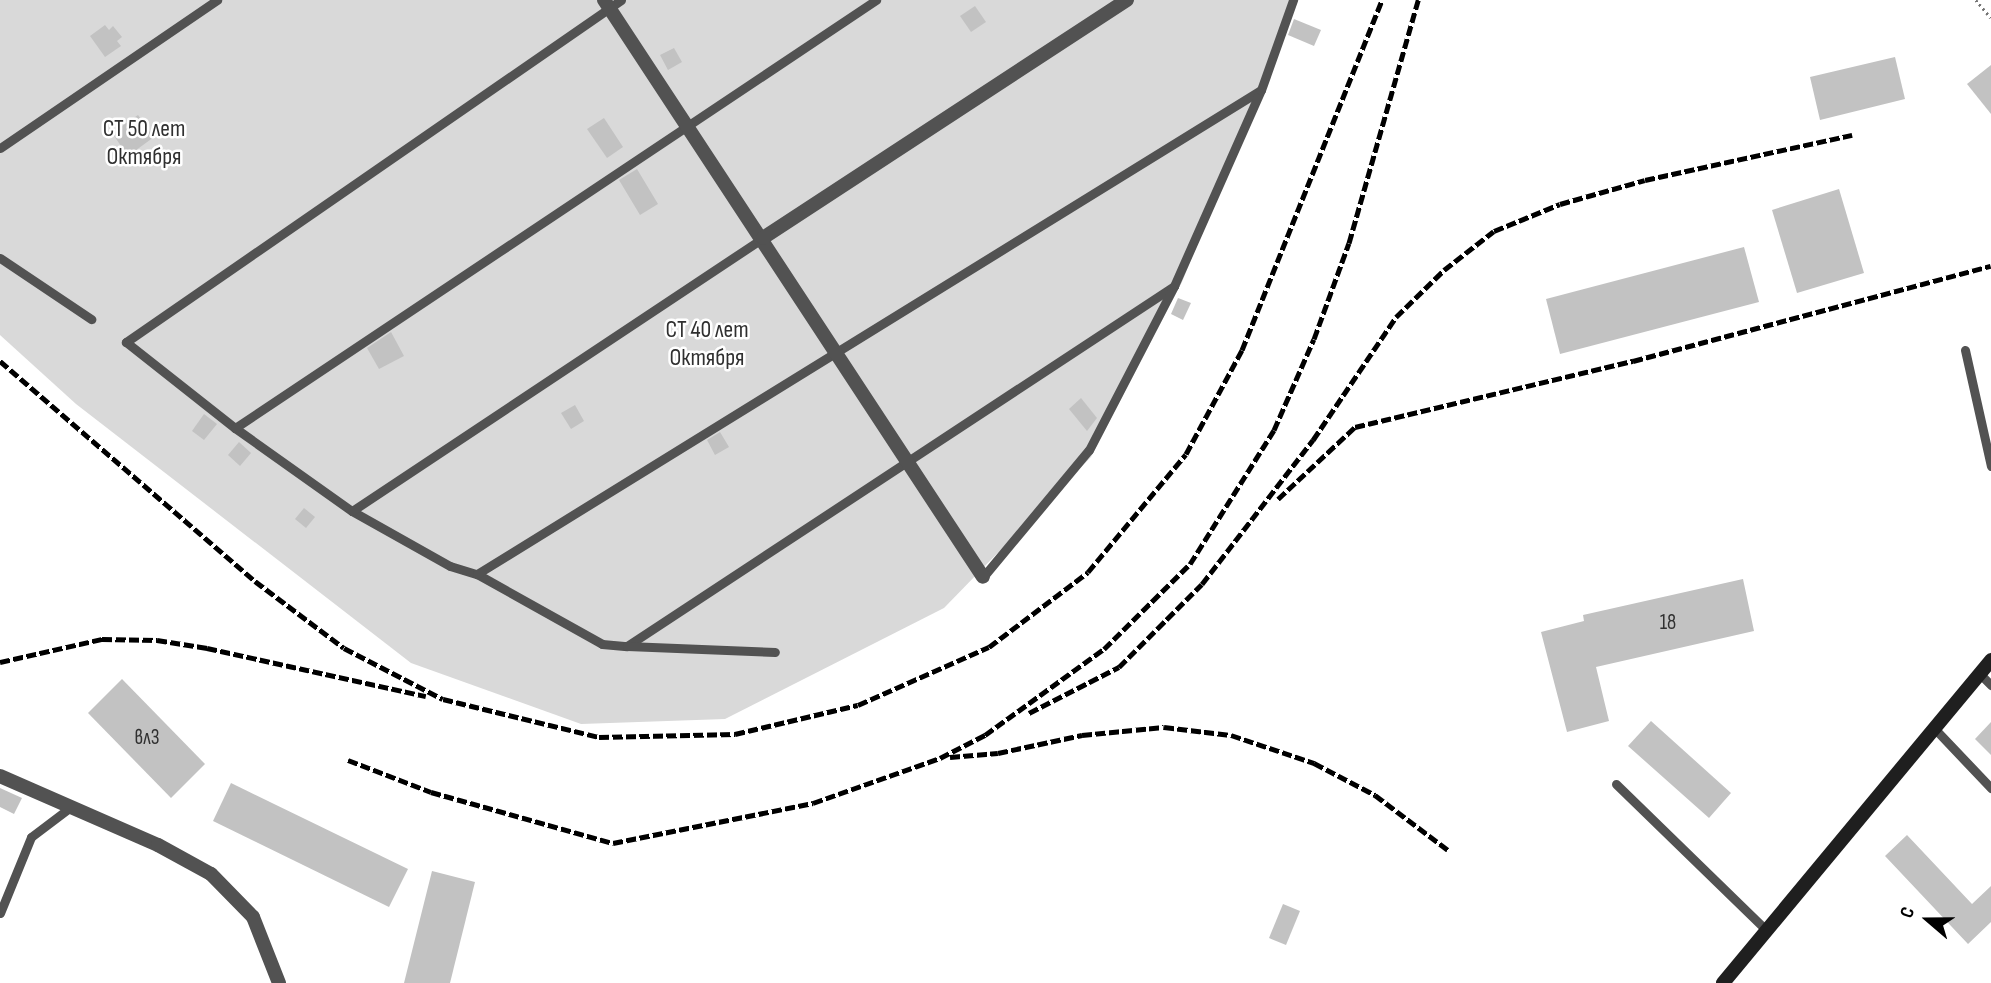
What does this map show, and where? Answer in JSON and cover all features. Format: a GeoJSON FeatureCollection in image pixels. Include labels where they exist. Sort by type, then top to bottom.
{"type":"FeatureCollection","features":[{"type":"Feature","properties":{"kind":"street"},"geometry":{"type":"LineString","coordinates":[[763,238],[1126,0]]}},
{"type":"Feature","properties":{"kind":"street"},"geometry":{"type":"LineString","coordinates":[[612,3],[687,124],[983,577]]}},
{"type":"Feature","properties":{"kind":"street"},"geometry":{"type":"LineString","coordinates":[[1723,983],[1991,660]]}},
{"type":"Feature","properties":{"kind":"street"},"geometry":{"type":"LineString","coordinates":[[0,776],[158,845],[211,874],[253,917],[279,983]]}},
{"type":"Feature","properties":{"kind":"lane"},"geometry":{"type":"LineString","coordinates":[[0,148],[217,0]]}},
{"type":"Feature","properties":{"kind":"lane"},"geometry":{"type":"LineString","coordinates":[[235,428],[876,0]]}},
{"type":"Feature","properties":{"kind":"lane"},"geometry":{"type":"LineString","coordinates":[[983,577],[1089,450],[1174,286],[1261,90],[1293,0]]}},
{"type":"Feature","properties":{"kind":"lane"},"geometry":{"type":"LineString","coordinates":[[612,3],[126,342],[235,428],[352,511],[450,566],[477,574],[602,644],[775,652]]}},
{"type":"Feature","properties":{"kind":"lane"},"geometry":{"type":"LineString","coordinates":[[477,574],[1261,90]]}},
{"type":"Feature","properties":{"kind":"lane"},"geometry":{"type":"LineString","coordinates":[[352,511],[763,238]]}},
{"type":"Feature","properties":{"kind":"lane"},"geometry":{"type":"LineString","coordinates":[[0,258],[91,319]]}},
{"type":"Feature","properties":{"kind":"lane"},"geometry":{"type":"LineString","coordinates":[[627,646],[1174,286]]}},
{"type":"Feature","properties":{"kind":"lane"},"geometry":{"type":"LineString","coordinates":[[1965,350],[1991,466]]}},
{"type":"Feature","properties":{"kind":"lane"},"geometry":{"type":"LineString","coordinates":[[1980,674],[1991,685]]}},
{"type":"Feature","properties":{"kind":"lane"},"geometry":{"type":"LineString","coordinates":[[1934,728],[1991,789]]}},
{"type":"Feature","properties":{"kind":"lane"},"geometry":{"type":"LineString","coordinates":[[1616,784],[1767,932]]}},
{"type":"Feature","properties":{"kind":"lane"},"geometry":{"type":"LineString","coordinates":[[0,914],[31,837],[72,806]]}},
{"type":"Feature","properties":{"kind":"path"},"geometry":{"type":"LineString","coordinates":[[1976,0],[1991,18]]}},
{"type":"Feature","properties":{"kind":"green space","name":"СТ 40 лет Октября"},"geometry":{"type":"Polygon","coordinates":[[[0,0],[1297,0],[1182,282],[1091,457],[944,608],[725,719],[581,724],[411,663],[76,404],[0,335],[0,0]]]}},
{"type":"Feature","properties":{"kind":"building"},"geometry":{"type":"Polygon","coordinates":[[[975,6],[986,22],[971,32],[960,16],[975,6]]]}},
{"type":"Feature","properties":{"kind":"building"},"geometry":{"type":"Polygon","coordinates":[[[1294,19],[1321,30],[1314,46],[1288,35],[1294,19]]]}},
{"type":"Feature","properties":{"kind":"building"},"geometry":{"type":"Polygon","coordinates":[[[105,25],[109,30],[113,26],[122,37],[117,41],[121,46],[105,57],[90,36],[105,25]]]}},
{"type":"Feature","properties":{"kind":"building"},"geometry":{"type":"Polygon","coordinates":[[[674,48],[682,62],[668,70],[660,55],[674,48]]]}},
{"type":"Feature","properties":{"kind":"building"},"geometry":{"type":"Polygon","coordinates":[[[1895,57],[1905,99],[1820,120],[1810,77],[1895,57]]]}},
{"type":"Feature","properties":{"kind":"building"},"geometry":{"type":"Polygon","coordinates":[[[1991,65],[1991,114],[1967,84],[1991,65]]]}},
{"type":"Feature","properties":{"kind":"building"},"geometry":{"type":"Polygon","coordinates":[[[138,115],[154,137],[128,156],[112,133],[138,115]]]}},
{"type":"Feature","properties":{"kind":"building"},"geometry":{"type":"Polygon","coordinates":[[[604,118],[623,147],[607,158],[587,129],[604,118]]]}},
{"type":"Feature","properties":{"kind":"building"},"geometry":{"type":"Polygon","coordinates":[[[637,169],[658,204],[640,215],[619,180],[637,169]]]}},
{"type":"Feature","properties":{"kind":"building"},"geometry":{"type":"Polygon","coordinates":[[[1839,189],[1864,273],[1797,293],[1772,210],[1839,189]]]}},
{"type":"Feature","properties":{"kind":"building"},"geometry":{"type":"Polygon","coordinates":[[[1744,247],[1759,302],[1560,354],[1546,299],[1744,247]]]}},
{"type":"Feature","properties":{"kind":"building"},"geometry":{"type":"Polygon","coordinates":[[[1178,298],[1191,303],[1183,320],[1171,314],[1178,298]]]}},
{"type":"Feature","properties":{"kind":"building"},"geometry":{"type":"Polygon","coordinates":[[[391,332],[404,356],[379,369],[367,348],[391,332]]]}},
{"type":"Feature","properties":{"kind":"building"},"geometry":{"type":"Polygon","coordinates":[[[1081,398],[1097,418],[1087,431],[1069,409],[1081,398]]]}},
{"type":"Feature","properties":{"kind":"building"},"geometry":{"type":"Polygon","coordinates":[[[575,405],[584,421],[571,429],[561,413],[575,405]]]}},
{"type":"Feature","properties":{"kind":"building"},"geometry":{"type":"Polygon","coordinates":[[[204,414],[217,424],[204,440],[192,431],[204,414]]]}},
{"type":"Feature","properties":{"kind":"building"},"geometry":{"type":"Polygon","coordinates":[[[720,432],[729,447],[715,455],[707,440],[720,432]]]}},
{"type":"Feature","properties":{"kind":"building"},"geometry":{"type":"Polygon","coordinates":[[[239,442],[251,453],[240,466],[228,455],[239,442]]]}},
{"type":"Feature","properties":{"kind":"building"},"geometry":{"type":"Polygon","coordinates":[[[304,508],[315,517],[306,528],[295,519],[304,508]]]}},
{"type":"Feature","properties":{"kind":"building"},"geometry":{"type":"Polygon","coordinates":[[[1743,579],[1754,631],[1596,667],[1609,721],[1567,732],[1541,632],[1584,621],[1583,615],[1743,579]]]}},
{"type":"Feature","properties":{"kind":"building"},"geometry":{"type":"Polygon","coordinates":[[[122,679],[205,764],[171,798],[88,713],[122,679]]]}},
{"type":"Feature","properties":{"kind":"building"},"geometry":{"type":"Polygon","coordinates":[[[1651,721],[1731,793],[1709,818],[1628,746],[1651,721]]]}},
{"type":"Feature","properties":{"kind":"building"},"geometry":{"type":"Polygon","coordinates":[[[1991,722],[1991,755],[1975,739],[1991,722]]]}},
{"type":"Feature","properties":{"kind":"building"},"geometry":{"type":"Polygon","coordinates":[[[231,783],[408,869],[389,907],[213,821],[231,783]]]}},
{"type":"Feature","properties":{"kind":"building"},"geometry":{"type":"Polygon","coordinates":[[[0,788],[22,798],[14,814],[0,807],[0,788]]]}},
{"type":"Feature","properties":{"kind":"building"},"geometry":{"type":"Polygon","coordinates":[[[1907,835],[1972,904],[1991,886],[1991,922],[1968,944],[1885,856],[1907,835]]]}},
{"type":"Feature","properties":{"kind":"building"},"geometry":{"type":"Polygon","coordinates":[[[432,871],[475,882],[450,983],[404,983],[432,871]]]}},
{"type":"Feature","properties":{"kind":"building"},"geometry":{"type":"Polygon","coordinates":[[[1283,904],[1300,911],[1286,945],[1269,938],[1283,904]]]}},
{"type":"Feature","properties":{"kind":"railway"},"geometry":{"type":"LineString","coordinates":[[0,361],[255,581],[344,648],[443,699],[599,737],[735,734],[858,705],[989,647],[1088,572],[1186,454],[1242,350],[1382,0]]}},
{"type":"Feature","properties":{"kind":"railway"},"geometry":{"type":"LineString","coordinates":[[348,760],[431,792],[613,843],[813,803],[940,758],[985,735],[1104,649],[1190,564],[1274,430],[1314,339],[1349,243],[1418,0]]}},
{"type":"Feature","properties":{"kind":"railway"},"geometry":{"type":"LineString","coordinates":[[1029,713],[1119,667],[1202,584],[1313,440],[1396,317],[1444,270],[1494,231],[1560,204],[1645,180],[1852,135]]}},
{"type":"Feature","properties":{"kind":"railway"},"geometry":{"type":"LineString","coordinates":[[1278,499],[1355,427],[1633,361],[1991,266]]}},
{"type":"Feature","properties":{"kind":"railway"},"geometry":{"type":"LineString","coordinates":[[0,662],[102,639],[157,640],[207,648],[426,696]]}},
{"type":"Feature","properties":{"kind":"railway"},"geometry":{"type":"LineString","coordinates":[[950,757],[998,753],[1082,735],[1164,727],[1231,735],[1314,763],[1375,795],[1448,850]]}},
{"type":"Feature","properties":{"kind":"park label","name":"СТ 50 лет Октября"},"geometry":{"type":"Point","coordinates":[144,143]}}]}
